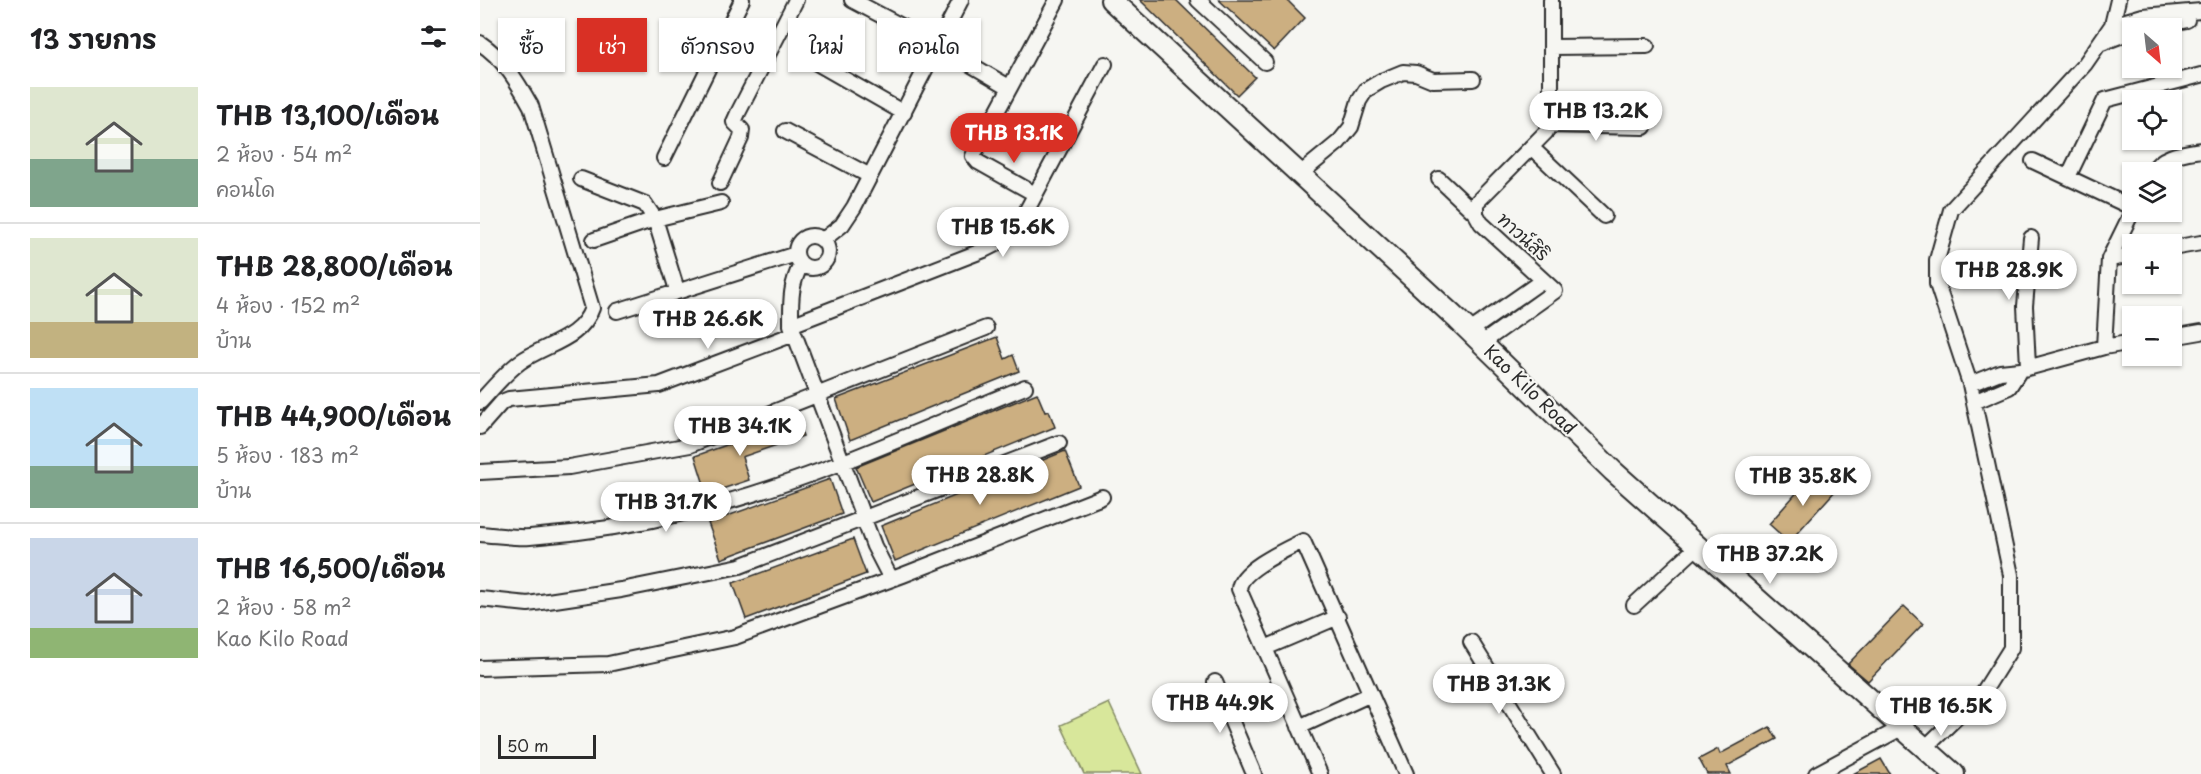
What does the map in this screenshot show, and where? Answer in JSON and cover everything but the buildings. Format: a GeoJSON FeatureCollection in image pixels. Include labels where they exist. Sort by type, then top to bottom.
{"type":"FeatureCollection","features":[{"type":"Feature","properties":{"kind":"main road","name":"Kao Kilo Road"},"geometry":{"type":"LineString","coordinates":[[1111,0],[1476,337],[1612,471],[1954,774]]}},
{"type":"Feature","properties":{"kind":"street"},"geometry":{"type":"LineString","coordinates":[[664,158],[742,0]]}},
{"type":"Feature","properties":{"kind":"street"},"geometry":{"type":"LineString","coordinates":[[720,183],[742,132],[734,123],[738,112],[796,0]]}},
{"type":"Feature","properties":{"kind":"street"},"geometry":{"type":"LineString","coordinates":[[852,0],[886,18]]}},
{"type":"Feature","properties":{"kind":"street"},"geometry":{"type":"LineString","coordinates":[[952,18],[961,0]]}},
{"type":"Feature","properties":{"kind":"street"},"geometry":{"type":"LineString","coordinates":[[1035,194],[978,162],[973,156],[1057,0]]}},
{"type":"Feature","properties":{"kind":"street"},"geometry":{"type":"LineString","coordinates":[[1198,0],[1264,62]]}},
{"type":"Feature","properties":{"kind":"street"},"geometry":{"type":"LineString","coordinates":[[1551,0],[1551,116],[1548,125],[1644,127]]}},
{"type":"Feature","properties":{"kind":"street"},"geometry":{"type":"LineString","coordinates":[[1925,748],[1984,691],[2012,648],[2011,575],[1970,384],[1937,284],[1937,260],[1951,210],[2085,64],[2112,25],[2118,0]]}},
{"type":"Feature","properties":{"kind":"street"},"geometry":{"type":"LineString","coordinates":[[2112,25],[2144,16],[2201,11]]}},
{"type":"Feature","properties":{"kind":"street"},"geometry":{"type":"LineString","coordinates":[[2182,20],[2201,16]]}},
{"type":"Feature","properties":{"kind":"street"},"geometry":{"type":"LineString","coordinates":[[2098,45],[2122,35]]}},
{"type":"Feature","properties":{"kind":"street"},"geometry":{"type":"LineString","coordinates":[[480,43],[495,53],[514,75],[531,106],[592,308],[582,328],[522,361],[505,375],[480,402]]}},
{"type":"Feature","properties":{"kind":"street"},"geometry":{"type":"LineString","coordinates":[[1551,47],[1647,46]]}},
{"type":"Feature","properties":{"kind":"street"},"geometry":{"type":"LineString","coordinates":[[480,427],[502,402],[509,399],[658,385],[996,244],[1020,223],[1105,64]]}},
{"type":"Feature","properties":{"kind":"street"},"geometry":{"type":"LineString","coordinates":[[981,71],[1009,87]]}},
{"type":"Feature","properties":{"kind":"street"},"geometry":{"type":"LineString","coordinates":[[831,72],[904,112]]}},
{"type":"Feature","properties":{"kind":"street"},"geometry":{"type":"LineString","coordinates":[[823,240],[842,225],[925,72]]}},
{"type":"Feature","properties":{"kind":"street"},"geometry":{"type":"LineString","coordinates":[[1300,174],[1345,134],[1351,127],[1366,90],[1381,81],[1403,72],[1416,73],[1433,80],[1473,79]]}},
{"type":"Feature","properties":{"kind":"street"},"geometry":{"type":"LineString","coordinates":[[2068,177],[2105,100],[2201,75]]}},
{"type":"Feature","properties":{"kind":"street","name":"ทาวน์สิริ"},"geometry":{"type":"LineString","coordinates":[[1476,337],[1555,291],[1481,223],[1476,214],[1476,204],[1482,196],[1546,132],[1548,125]]}},
{"type":"Feature","properties":{"kind":"street"},"geometry":{"type":"LineString","coordinates":[[785,131],[870,176]]}},
{"type":"Feature","properties":{"kind":"street"},"geometry":{"type":"LineString","coordinates":[[1531,147],[1604,216]]}},
{"type":"Feature","properties":{"kind":"street"},"geometry":{"type":"LineString","coordinates":[[2162,162],[2175,155],[2201,150]]}},
{"type":"Feature","properties":{"kind":"street"},"geometry":{"type":"LineString","coordinates":[[2033,160],[2122,204]]}},
{"type":"Feature","properties":{"kind":"street"},"geometry":{"type":"LineString","coordinates":[[581,179],[645,204],[655,219],[677,290]]}},
{"type":"Feature","properties":{"kind":"street"},"geometry":{"type":"LineString","coordinates":[[1439,179],[1476,214]]}},
{"type":"Feature","properties":{"kind":"street"},"geometry":{"type":"LineString","coordinates":[[594,240],[655,219],[722,203]]}},
{"type":"Feature","properties":{"kind":"street"},"geometry":{"type":"LineString","coordinates":[[2104,347],[2109,259],[2127,222]]}},
{"type":"Feature","properties":{"kind":"street"},"geometry":{"type":"LineString","coordinates":[[617,311],[677,290],[799,259],[815,268],[827,260],[827,246],[823,240],[816,236],[802,239],[798,245],[799,259],[790,296],[793,330],[874,546],[891,579]]}},
{"type":"Feature","properties":{"kind":"street"},"geometry":{"type":"LineString","coordinates":[[1974,402],[2009,387],[2024,368],[2025,306],[2031,238]]}},
{"type":"Feature","properties":{"kind":"street"},"geometry":{"type":"LineString","coordinates":[[2182,246],[2201,243]]}},
{"type":"Feature","properties":{"kind":"street"},"geometry":{"type":"LineString","coordinates":[[2109,259],[2122,257]]}},
{"type":"Feature","properties":{"kind":"street","name":"ทาวน์สิริ"},"geometry":{"type":"LineString","coordinates":[[1476,337],[1543,280]]}},
{"type":"Feature","properties":{"kind":"street"},"geometry":{"type":"LineString","coordinates":[[480,472],[569,467],[690,444],[986,328]]}},
{"type":"Feature","properties":{"kind":"street"},"geometry":{"type":"LineString","coordinates":[[2182,336],[2201,333]]}},
{"type":"Feature","properties":{"kind":"street"},"geometry":{"type":"LineString","coordinates":[[1970,384],[2000,372],[2122,344]]}},
{"type":"Feature","properties":{"kind":"street"},"geometry":{"type":"LineString","coordinates":[[480,534],[528,537],[632,524],[730,501],[841,462],[1025,387]]}},
{"type":"Feature","properties":{"kind":"street"},"geometry":{"type":"LineString","coordinates":[[480,599],[528,604],[621,590],[740,566],[1059,443]]}},
{"type":"Feature","properties":{"kind":"street"},"geometry":{"type":"LineString","coordinates":[[480,668],[608,664],[735,637],[1102,497]]}},
{"type":"Feature","properties":{"kind":"street"},"geometry":{"type":"LineString","coordinates":[[1320,774],[1243,601],[1239,583],[1244,576],[1280,552],[1303,541],[1406,774]]}},
{"type":"Feature","properties":{"kind":"street"},"geometry":{"type":"LineString","coordinates":[[1634,605],[1698,546]]}},
{"type":"Feature","properties":{"kind":"street"},"geometry":{"type":"LineString","coordinates":[[1265,648],[1338,617]]}},
{"type":"Feature","properties":{"kind":"street"},"geometry":{"type":"LineString","coordinates":[[1471,642],[1553,774]]}},
{"type":"Feature","properties":{"kind":"street"},"geometry":{"type":"LineString","coordinates":[[1215,682],[1254,774]]}},
{"type":"Feature","properties":{"kind":"street"},"geometry":{"type":"LineString","coordinates":[[1299,727],[1371,694]]}},
{"type":"Feature","properties":{"kind":"street"},"geometry":{"type":"LineString","coordinates":[[1816,774],[1903,727]]}},
{"type":"Feature","properties":{"kind":"green space"},"geometry":{"type":"Polygon","coordinates":[[[1109,703],[1142,774],[1084,774],[1061,725],[1109,703]]]}}]}
